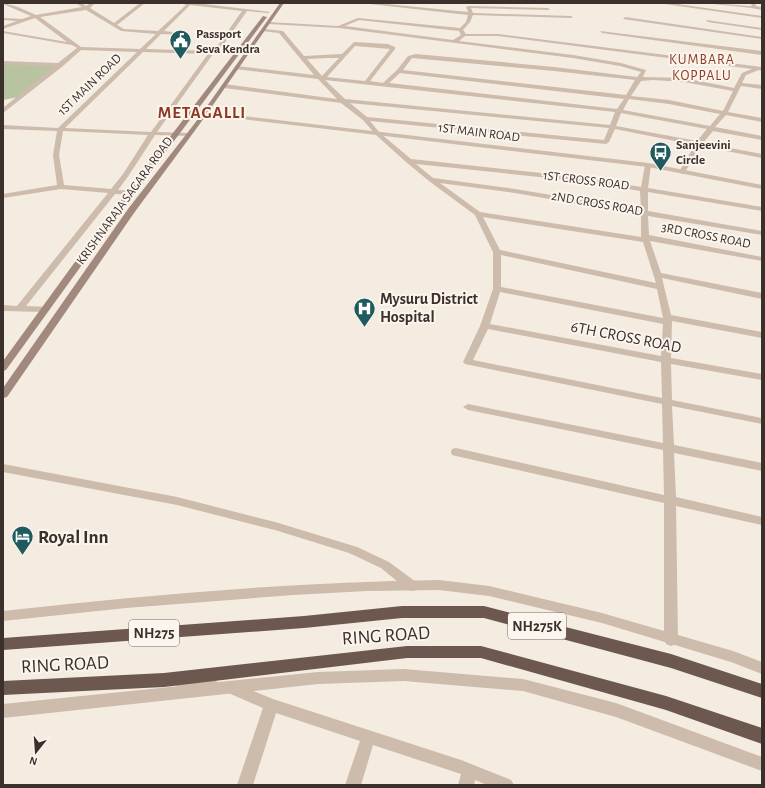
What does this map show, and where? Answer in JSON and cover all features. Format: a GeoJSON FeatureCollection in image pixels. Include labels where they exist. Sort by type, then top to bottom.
{"type":"FeatureCollection","features":[{"type":"Feature","properties":{"kind":"highway","name":"RING ROAD"},"geometry":{"type":"LineString","coordinates":[[3,644],[304,622],[402,612],[484,612],[671,661],[762,691]]}},
{"type":"Feature","properties":{"kind":"highway","name":"RING ROAD"},"geometry":{"type":"LineString","coordinates":[[3,688],[164,680],[407,652],[481,652],[666,703],[762,736]]}},
{"type":"Feature","properties":{"kind":"main road","name":"KRISHNARAJA SAGARA ROAD"},"geometry":{"type":"LineString","coordinates":[[3,368],[131,193],[275,3]]}},
{"type":"Feature","properties":{"kind":"main road","name":"KRISHNARAJA SAGARA ROAD"},"geometry":{"type":"LineString","coordinates":[[3,395],[131,211],[224,86],[282,3]]}},
{"type":"Feature","properties":{"kind":"street"},"geometry":{"type":"LineString","coordinates":[[3,3],[23,9],[36,16],[55,29],[72,44],[80,48],[247,54]]}},
{"type":"Feature","properties":{"kind":"street"},"geometry":{"type":"LineString","coordinates":[[78,3],[123,30],[130,32],[182,34]]}},
{"type":"Feature","properties":{"kind":"street"},"geometry":{"type":"LineString","coordinates":[[3,28],[36,16],[87,8],[93,3]]}},
{"type":"Feature","properties":{"kind":"street"},"geometry":{"type":"LineString","coordinates":[[114,25],[143,3]]}},
{"type":"Feature","properties":{"kind":"street"},"geometry":{"type":"LineString","coordinates":[[181,3],[268,12]]}},
{"type":"Feature","properties":{"kind":"street"},"geometry":{"type":"LineString","coordinates":[[363,3],[471,14],[571,17]]}},
{"type":"Feature","properties":{"kind":"street"},"geometry":{"type":"LineString","coordinates":[[463,3],[548,9]]}},
{"type":"Feature","properties":{"kind":"street"},"geometry":{"type":"LineString","coordinates":[[660,3],[762,17]]}},
{"type":"Feature","properties":{"kind":"street"},"geometry":{"type":"LineString","coordinates":[[713,3],[754,5],[762,9]]}},
{"type":"Feature","properties":{"kind":"street","name":"1ST MAIN ROAD"},"geometry":{"type":"LineString","coordinates":[[61,187],[56,155],[61,128],[189,4]]}},
{"type":"Feature","properties":{"kind":"street"},"geometry":{"type":"LineString","coordinates":[[454,42],[462,32],[471,14],[467,4]]}},
{"type":"Feature","properties":{"kind":"street"},"geometry":{"type":"LineString","coordinates":[[19,309],[145,148],[154,133],[245,10]]}},
{"type":"Feature","properties":{"kind":"street"},"geometry":{"type":"LineString","coordinates":[[701,30],[717,11]]}},
{"type":"Feature","properties":{"kind":"street"},"geometry":{"type":"LineString","coordinates":[[625,18],[762,38]]}},
{"type":"Feature","properties":{"kind":"street"},"geometry":{"type":"LineString","coordinates":[[3,19],[22,21]]}},
{"type":"Feature","properties":{"kind":"street"},"geometry":{"type":"LineString","coordinates":[[339,27],[358,19],[462,32],[663,48],[762,53]]}},
{"type":"Feature","properties":{"kind":"street"},"geometry":{"type":"LineString","coordinates":[[708,21],[762,29]]}},
{"type":"Feature","properties":{"kind":"street"},"geometry":{"type":"LineString","coordinates":[[269,23],[339,27],[558,54],[630,67],[644,71],[627,96],[606,142],[365,119]]}},
{"type":"Feature","properties":{"kind":"street"},"geometry":{"type":"LineString","coordinates":[[264,30],[280,32],[343,101],[365,119],[378,134],[431,180],[478,214],[497,252],[497,289],[485,326],[468,362],[762,421]]}},
{"type":"Feature","properties":{"kind":"street"},"geometry":{"type":"LineString","coordinates":[[3,32],[72,44]]}},
{"type":"Feature","properties":{"kind":"street"},"geometry":{"type":"LineString","coordinates":[[602,32],[663,48],[760,69]]}},
{"type":"Feature","properties":{"kind":"street"},"geometry":{"type":"LineString","coordinates":[[663,48],[670,36]]}},
{"type":"Feature","properties":{"kind":"street"},"geometry":{"type":"LineString","coordinates":[[321,77],[354,44],[388,46],[393,48],[367,82]]}},
{"type":"Feature","properties":{"kind":"street"},"geometry":{"type":"LineString","coordinates":[[3,110],[80,48]]}},
{"type":"Feature","properties":{"kind":"street"},"geometry":{"type":"LineString","coordinates":[[303,58],[343,56]]}},
{"type":"Feature","properties":{"kind":"street"},"geometry":{"type":"LineString","coordinates":[[386,84],[413,56],[554,69],[638,79],[653,78],[684,80],[738,87],[762,87]]}},
{"type":"Feature","properties":{"kind":"street"},"geometry":{"type":"LineString","coordinates":[[3,63],[60,65]]}},
{"type":"Feature","properties":{"kind":"street"},"geometry":{"type":"LineString","coordinates":[[760,69],[762,63]]}},
{"type":"Feature","properties":{"kind":"street"},"geometry":{"type":"LineString","coordinates":[[237,68],[619,111],[713,127],[762,138]]}},
{"type":"Feature","properties":{"kind":"street"},"geometry":{"type":"LineString","coordinates":[[682,172],[699,143],[725,112],[744,74],[760,69]]}},
{"type":"Feature","properties":{"kind":"street"},"geometry":{"type":"LineString","coordinates":[[399,71],[627,96],[725,112],[762,120]]}},
{"type":"Feature","properties":{"kind":"street"},"geometry":{"type":"LineString","coordinates":[[224,86],[343,101],[613,127],[762,156]]}},
{"type":"Feature","properties":{"kind":"street"},"geometry":{"type":"LineString","coordinates":[[7,99],[19,97]]}},
{"type":"Feature","properties":{"kind":"street","name":"1ST MAIN ROAD"},"geometry":{"type":"LineString","coordinates":[[192,112],[648,165],[762,187]]}},
{"type":"Feature","properties":{"kind":"street"},"geometry":{"type":"LineString","coordinates":[[3,127],[61,128],[188,135]]}},
{"type":"Feature","properties":{"kind":"street","name":"1ST CROSS ROAD"},"geometry":{"type":"LineString","coordinates":[[408,161],[588,180],[762,209]]}},
{"type":"Feature","properties":{"kind":"street"},"geometry":{"type":"LineString","coordinates":[[648,165],[644,189],[643,212],[646,238],[658,275],[667,320],[666,360],[670,501],[671,640]]}},
{"type":"Feature","properties":{"kind":"street","name":"2ND CROSS ROAD"},"geometry":{"type":"LineString","coordinates":[[431,180],[516,191],[762,233]]}},
{"type":"Feature","properties":{"kind":"street"},"geometry":{"type":"LineString","coordinates":[[3,196],[61,187],[131,193]]}},
{"type":"Feature","properties":{"kind":"street","name":"3RD CROSS ROAD"},"geometry":{"type":"LineString","coordinates":[[478,214],[646,238],[762,259]]}},
{"type":"Feature","properties":{"kind":"street"},"geometry":{"type":"LineString","coordinates":[[497,252],[661,287]]}},
{"type":"Feature","properties":{"kind":"street"},"geometry":{"type":"LineString","coordinates":[[658,275],[762,296]]}},
{"type":"Feature","properties":{"kind":"street"},"geometry":{"type":"LineString","coordinates":[[497,289],[667,320],[762,335]]}},
{"type":"Feature","properties":{"kind":"street"},"geometry":{"type":"LineString","coordinates":[[4,309],[46,309]]}},
{"type":"Feature","properties":{"kind":"street","name":"6TH CROSS ROAD"},"geometry":{"type":"LineString","coordinates":[[485,326],[762,377]]}},
{"type":"Feature","properties":{"kind":"street"},"geometry":{"type":"LineString","coordinates":[[468,407],[762,467]]}},
{"type":"Feature","properties":{"kind":"street"},"geometry":{"type":"LineString","coordinates":[[456,452],[762,521]]}},
{"type":"Feature","properties":{"kind":"street"},"geometry":{"type":"LineString","coordinates":[[3,468],[177,501],[275,526],[353,550],[384,565],[412,586]]}},
{"type":"Feature","properties":{"kind":"street"},"geometry":{"type":"LineString","coordinates":[[3,616],[126,603],[292,590],[367,586],[439,586],[489,591],[602,618],[671,640],[733,657],[762,668]]}},
{"type":"Feature","properties":{"kind":"street"},"geometry":{"type":"LineString","coordinates":[[3,711],[318,678],[404,675],[523,685],[616,710],[762,764]]}},
{"type":"Feature","properties":{"kind":"street"},"geometry":{"type":"LineString","coordinates":[[164,680],[233,688],[271,705],[369,736],[467,778],[506,785]]}},
{"type":"Feature","properties":{"kind":"street"},"geometry":{"type":"LineString","coordinates":[[245,785],[271,705]]}},
{"type":"Feature","properties":{"kind":"street"},"geometry":{"type":"LineString","coordinates":[[353,785],[369,736]]}},
{"type":"Feature","properties":{"kind":"green space"},"geometry":{"type":"Polygon","coordinates":[[[3,63],[61,65],[19,97],[3,100],[3,63]]]}},
{"type":"Feature","properties":{"kind":"place","name":"Passport Seva Kendra"},"geometry":{"type":"Point","coordinates":[181,60]}},
{"type":"Feature","properties":{"kind":"place","name":"Sanjeevini Circle"},"geometry":{"type":"Point","coordinates":[661,172]}},
{"type":"Feature","properties":{"kind":"place","name":"Mysuru District Hospital"},"geometry":{"type":"Point","coordinates":[364,328]}},
{"type":"Feature","properties":{"kind":"place","name":"Royal Inn"},"geometry":{"type":"Point","coordinates":[22,556]}},
{"type":"Feature","properties":{"kind":"district","name":"KUMBARA KOPPALU"},"geometry":{"type":"Point","coordinates":[702,68]}},
{"type":"Feature","properties":{"kind":"district","name":"METAGALLI"},"geometry":{"type":"Point","coordinates":[202,112]}}]}
